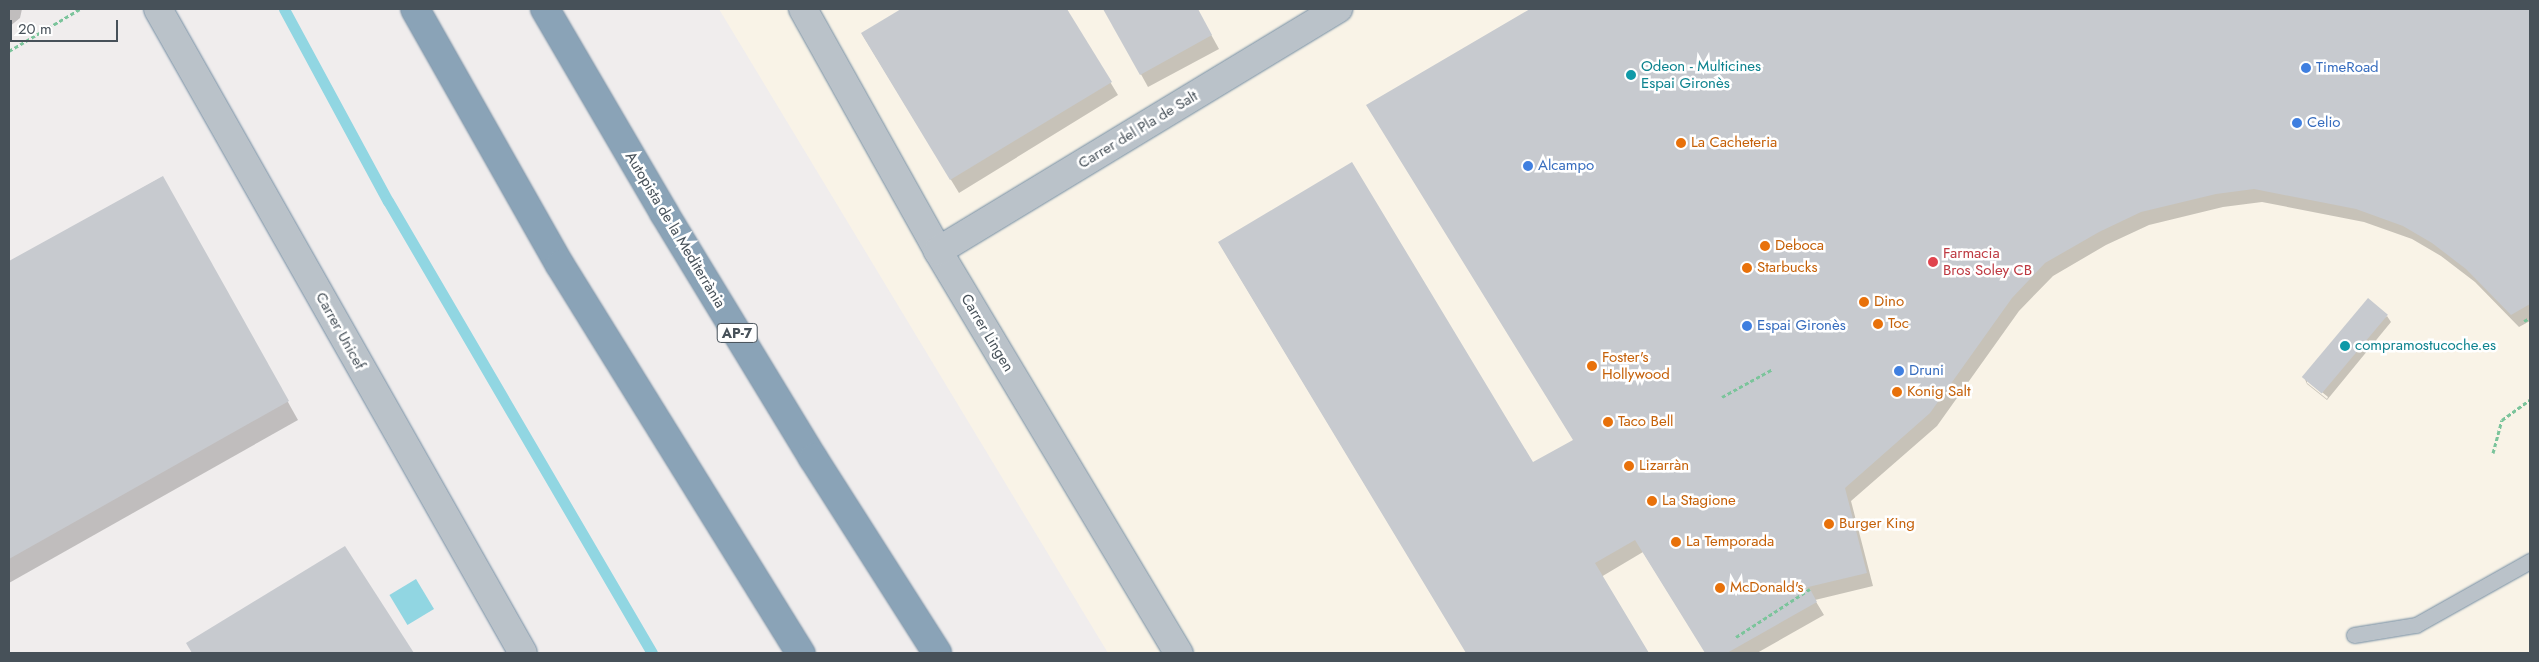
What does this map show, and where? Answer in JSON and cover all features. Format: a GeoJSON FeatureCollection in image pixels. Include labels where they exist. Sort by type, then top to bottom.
{"type":"FeatureCollection","features":[{"type":"Feature","properties":{"kind":"highway"},"geometry":{"type":"LineString","coordinates":[[415,9],[560,265],[801,653]]}},
{"type":"Feature","properties":{"kind":"highway","name":"Autopista de la Mediterrània"},"geometry":{"type":"LineString","coordinates":[[545,9],[664,213],[814,458],[937,653]]}},
{"type":"Feature","properties":{"kind":"street","name":"Carrer Unicef"},"geometry":{"type":"LineString","coordinates":[[158,9],[523,653]]}},
{"type":"Feature","properties":{"kind":"street","name":"Carrer Lingen"},"geometry":{"type":"LineString","coordinates":[[803,9],[938,251],[1179,653]]}},
{"type":"Feature","properties":{"kind":"street","name":"Carrer del Pla de Salt"},"geometry":{"type":"LineString","coordinates":[[938,251],[1338,9]]}},
{"type":"Feature","properties":{"kind":"lane"},"geometry":{"type":"LineString","coordinates":[[2354,635],[2416,625],[2530,561]]}},
{"type":"Feature","properties":{"kind":"path"},"geometry":{"type":"LineString","coordinates":[[9,51],[80,9]]}},
{"type":"Feature","properties":{"kind":"path"},"geometry":{"type":"LineString","coordinates":[[2524,321],[2530,318]]}},
{"type":"Feature","properties":{"kind":"path"},"geometry":{"type":"LineString","coordinates":[[1722,397],[1774,369]]}},
{"type":"Feature","properties":{"kind":"path"},"geometry":{"type":"LineString","coordinates":[[2494,453],[2502,420],[2530,400]]}},
{"type":"Feature","properties":{"kind":"path"},"geometry":{"type":"LineString","coordinates":[[1736,637],[1810,589]]}},
{"type":"Feature","properties":{"kind":"shaded area"},"geometry":{"type":"Polygon","coordinates":[[[719,9],[2530,9],[2530,653],[1108,653],[719,9]]]}},
{"type":"Feature","properties":{"kind":"water"},"geometry":{"type":"Polygon","coordinates":[[[416,579],[434,609],[407,625],[389,595],[416,579]]]}},
{"type":"Feature","properties":{"kind":"building"},"geometry":{"type":"Polygon","coordinates":[[[901,9],[1067,9],[1112,82],[950,180],[861,33],[901,9]]]}},
{"type":"Feature","properties":{"kind":"building"},"geometry":{"type":"Polygon","coordinates":[[[1103,9],[1198,9],[1212,35],[1140,75],[1103,9]]]}},
{"type":"Feature","properties":{"kind":"building","name":"Espai Gironès"},"geometry":{"type":"Polygon","coordinates":[[[1530,9],[2530,9],[2530,304],[2511,315],[2466,269],[2432,243],[2403,226],[2356,209],[2254,189],[2216,194],[2141,212],[2099,232],[2045,263],[2012,298],[1930,413],[1845,488],[1867,573],[1804,588],[1810,589],[1817,602],[1727,653],[1705,653],[1635,540],[1595,563],[1649,653],[1466,653],[1218,242],[1352,162],[1533,462],[1573,440],[1366,105],[1530,9]]]}},
{"type":"Feature","properties":{"kind":"building"},"geometry":{"type":"Polygon","coordinates":[[[163,176],[289,401],[9,559],[9,261],[163,176]]]}},
{"type":"Feature","properties":{"kind":"building","name":"compramostucoche.es"},"geometry":{"type":"Polygon","coordinates":[[[2368,298],[2388,315],[2322,394],[2302,377],[2368,298]]]}},
{"type":"Feature","properties":{"kind":"building"},"geometry":{"type":"Polygon","coordinates":[[[345,546],[414,653],[192,653],[186,643],[345,546]]]}},
{"type":"Feature","properties":{"kind":"waterway"},"geometry":{"type":"LineString","coordinates":[[284,9],[388,201],[652,653]]}},
{"type":"Feature","properties":{"kind":"place","name":"TimeRoad"},"geometry":{"type":"Point","coordinates":[2306,68]}},
{"type":"Feature","properties":{"kind":"place","name":"Odeon - Multicines Espai Gironès"},"geometry":{"type":"Point","coordinates":[1631,75]}},
{"type":"Feature","properties":{"kind":"place","name":"Celio"},"geometry":{"type":"Point","coordinates":[2297,123]}},
{"type":"Feature","properties":{"kind":"place","name":"La Cacheteria"},"geometry":{"type":"Point","coordinates":[1681,143]}},
{"type":"Feature","properties":{"kind":"place","name":"Alcampo"},"geometry":{"type":"Point","coordinates":[1528,166]}},
{"type":"Feature","properties":{"kind":"place","name":"Deboca"},"geometry":{"type":"Point","coordinates":[1765,246]}},
{"type":"Feature","properties":{"kind":"place","name":"Farmacia Bros Soley CB"},"geometry":{"type":"Point","coordinates":[1933,262]}},
{"type":"Feature","properties":{"kind":"place","name":"Starbucks"},"geometry":{"type":"Point","coordinates":[1747,268]}},
{"type":"Feature","properties":{"kind":"place","name":"Dino"},"geometry":{"type":"Point","coordinates":[1864,302]}},
{"type":"Feature","properties":{"kind":"place","name":"Toc"},"geometry":{"type":"Point","coordinates":[1878,324]}},
{"type":"Feature","properties":{"kind":"place","name":"Espai Gironès"},"geometry":{"type":"Point","coordinates":[1747,326]}},
{"type":"Feature","properties":{"kind":"place","name":"compramostucoche.es"},"geometry":{"type":"Point","coordinates":[2345,346]}},
{"type":"Feature","properties":{"kind":"place","name":"Foster's Hollywood"},"geometry":{"type":"Point","coordinates":[1592,366]}},
{"type":"Feature","properties":{"kind":"place","name":"Druni"},"geometry":{"type":"Point","coordinates":[1899,371]}},
{"type":"Feature","properties":{"kind":"place","name":"Konig Salt"},"geometry":{"type":"Point","coordinates":[1897,392]}},
{"type":"Feature","properties":{"kind":"place","name":"Taco Bell"},"geometry":{"type":"Point","coordinates":[1608,422]}},
{"type":"Feature","properties":{"kind":"place","name":"Lizarràn"},"geometry":{"type":"Point","coordinates":[1629,466]}},
{"type":"Feature","properties":{"kind":"place","name":"La Stagione"},"geometry":{"type":"Point","coordinates":[1652,501]}},
{"type":"Feature","properties":{"kind":"place","name":"Burger King"},"geometry":{"type":"Point","coordinates":[1829,524]}},
{"type":"Feature","properties":{"kind":"place","name":"La Temporada"},"geometry":{"type":"Point","coordinates":[1676,542]}},
{"type":"Feature","properties":{"kind":"place","name":"McDonald's"},"geometry":{"type":"Point","coordinates":[1720,588]}}]}
